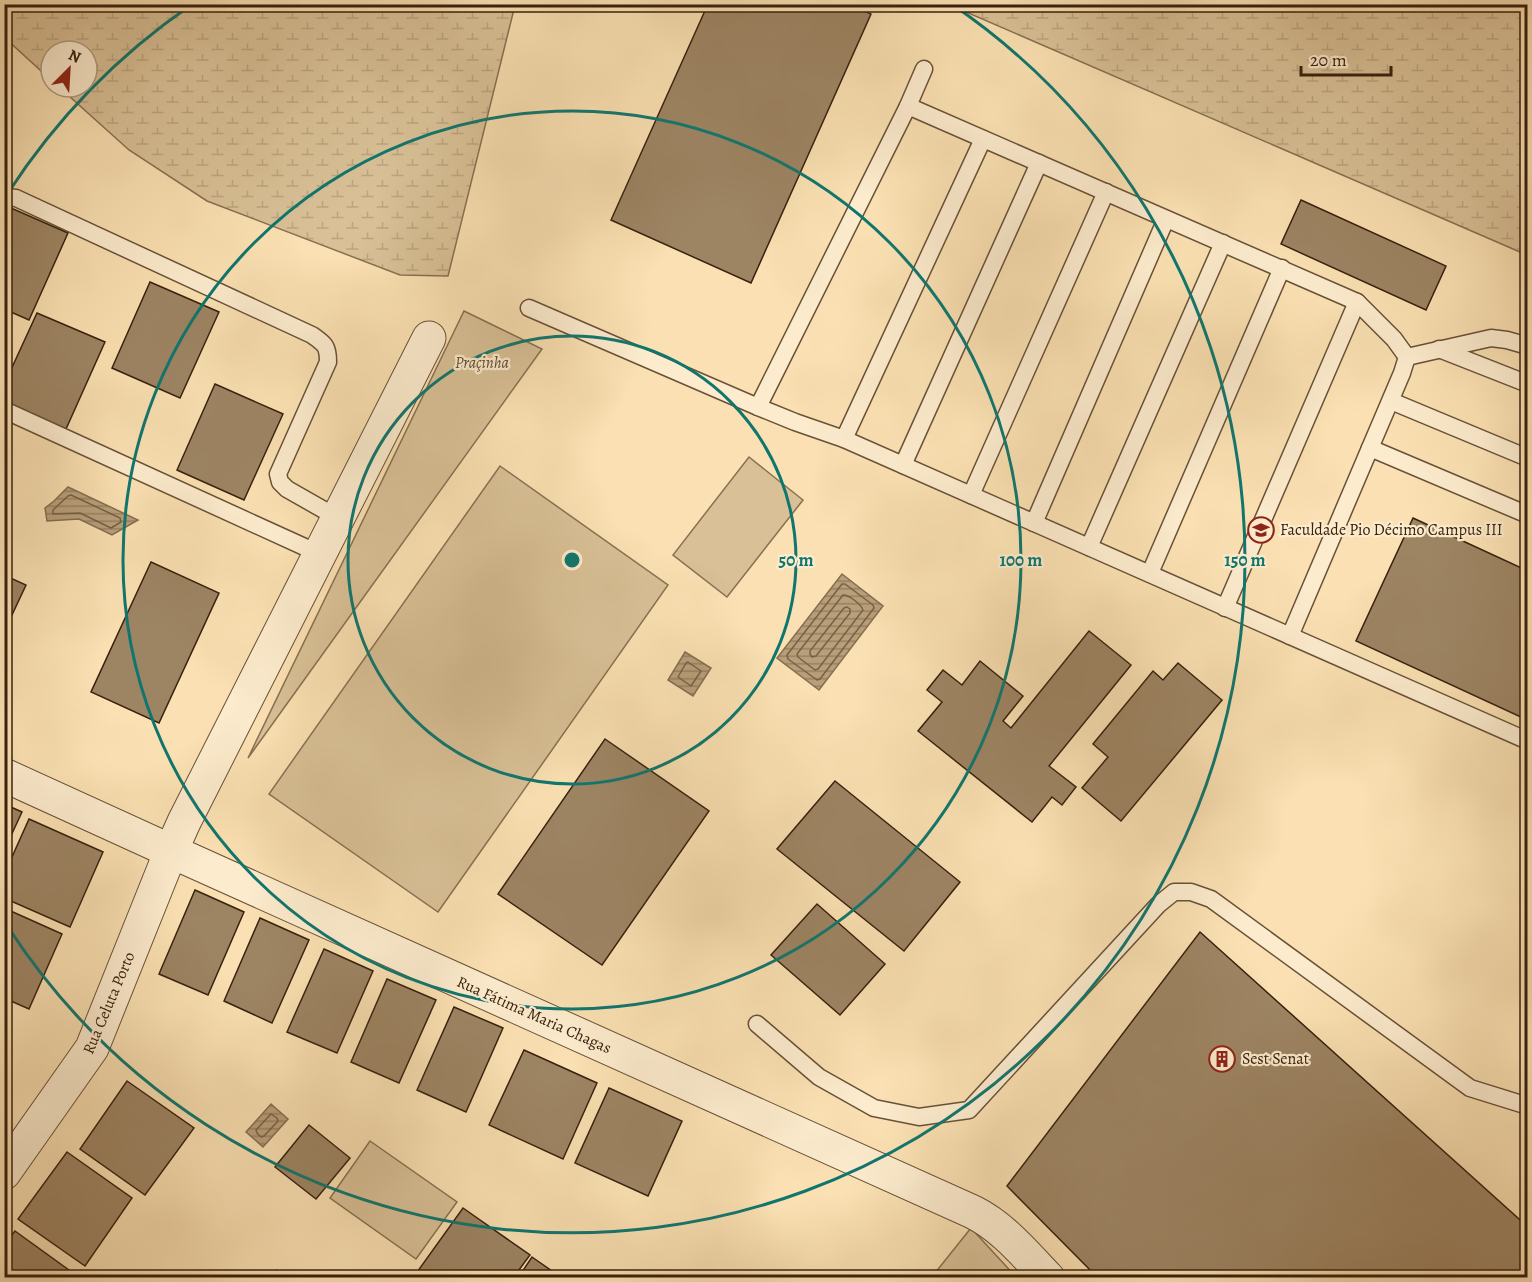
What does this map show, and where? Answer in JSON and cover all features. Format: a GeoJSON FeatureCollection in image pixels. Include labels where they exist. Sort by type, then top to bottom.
{"type":"FeatureCollection","features":[{"type":"Feature","properties":{"kind":"street","name":"Rua Celuta Porto"},"geometry":{"type":"LineString","coordinates":[[4,1173],[92,1048],[171,851],[429,338]]}},
{"type":"Feature","properties":{"kind":"street","name":"Rua Fátima Maria Chagas"},"geometry":{"type":"LineString","coordinates":[[4,775],[973,1212],[1000,1230],[1048,1278]]}},
{"type":"Feature","properties":{"kind":"lane"},"geometry":{"type":"LineString","coordinates":[[758,407],[908,106],[924,69]]}},
{"type":"Feature","properties":{"kind":"lane"},"geometry":{"type":"LineString","coordinates":[[908,106],[1357,302],[1394,339],[1407,357]]}},
{"type":"Feature","properties":{"kind":"lane"},"geometry":{"type":"LineString","coordinates":[[844,439],[983,139]]}},
{"type":"Feature","properties":{"kind":"lane"},"geometry":{"type":"LineString","coordinates":[[903,465],[1039,163]]}},
{"type":"Feature","properties":{"kind":"lane"},"geometry":{"type":"LineString","coordinates":[[971,495],[1106,192]]}},
{"type":"Feature","properties":{"kind":"lane"},"geometry":{"type":"LineString","coordinates":[[4,197],[16,198],[312,335],[324,343],[328,351],[328,362],[278,474],[280,482],[287,489],[338,518]]}},
{"type":"Feature","properties":{"kind":"lane"},"geometry":{"type":"LineString","coordinates":[[1034,523],[1166,219]]}},
{"type":"Feature","properties":{"kind":"lane"},"geometry":{"type":"LineString","coordinates":[[1089,547],[1223,243]]}},
{"type":"Feature","properties":{"kind":"lane"},"geometry":{"type":"LineString","coordinates":[[1150,573],[1282,268]]}},
{"type":"Feature","properties":{"kind":"lane"},"geometry":{"type":"LineString","coordinates":[[1225,608],[1357,302]]}},
{"type":"Feature","properties":{"kind":"lane"},"geometry":{"type":"LineString","coordinates":[[529,308],[758,407],[844,439],[1527,741]]}},
{"type":"Feature","properties":{"kind":"lane"},"geometry":{"type":"LineString","coordinates":[[1407,357],[1491,338],[1527,346]]}},
{"type":"Feature","properties":{"kind":"lane"},"geometry":{"type":"LineString","coordinates":[[1439,349],[1527,384]]}},
{"type":"Feature","properties":{"kind":"lane"},"geometry":{"type":"LineString","coordinates":[[1290,636],[1407,357]]}},
{"type":"Feature","properties":{"kind":"lane"},"geometry":{"type":"LineString","coordinates":[[1390,401],[1527,458]]}},
{"type":"Feature","properties":{"kind":"lane"},"geometry":{"type":"LineString","coordinates":[[4,410],[320,554]]}},
{"type":"Feature","properties":{"kind":"lane"},"geometry":{"type":"LineString","coordinates":[[1370,448],[1527,515]]}},
{"type":"Feature","properties":{"kind":"lane"},"geometry":{"type":"LineString","coordinates":[[757,1024],[819,1077],[874,1108],[919,1117],[969,1110],[1158,905],[1174,892],[1191,892],[1211,899],[1470,1088],[1527,1106]]}},
{"type":"Feature","properties":{"kind":"green space"},"geometry":{"type":"Polygon","coordinates":[[[5,4],[515,5],[448,276],[400,275],[207,201],[129,150],[72,99],[99,99],[99,39],[39,39],[39,69],[5,38],[5,4]]]}},
{"type":"Feature","properties":{"kind":"green space"},"geometry":{"type":"Polygon","coordinates":[[[950,5],[1527,5],[1527,255],[950,5]]]}},
{"type":"Feature","properties":{"kind":"green space","name":"Praçinha"},"geometry":{"type":"Polygon","coordinates":[[[464,311],[542,349],[248,758],[464,311]]]}},
{"type":"Feature","properties":{"kind":"green space"},"geometry":{"type":"Polygon","coordinates":[[[749,457],[803,500],[727,597],[673,555],[749,457]]]}},
{"type":"Feature","properties":{"kind":"green space"},"geometry":{"type":"Polygon","coordinates":[[[500,466],[668,585],[438,912],[269,794],[500,466]]]}},
{"type":"Feature","properties":{"kind":"green space"},"geometry":{"type":"Polygon","coordinates":[[[370,1141],[457,1202],[416,1259],[330,1198],[370,1141]]]}},
{"type":"Feature","properties":{"kind":"green space"},"geometry":{"type":"Polygon","coordinates":[[[971,1228],[1016,1277],[931,1278],[971,1228]]]}},
{"type":"Feature","properties":{"kind":"water"},"geometry":{"type":"Polygon","coordinates":[[[68,487],[138,520],[112,535],[79,519],[47,521],[45,508],[68,487]]]}},
{"type":"Feature","properties":{"kind":"water"},"geometry":{"type":"Polygon","coordinates":[[[842,574],[883,606],[819,690],[777,658],[842,574]]]}},
{"type":"Feature","properties":{"kind":"water"},"geometry":{"type":"Polygon","coordinates":[[[685,652],[711,668],[693,696],[668,680],[685,652]]]}},
{"type":"Feature","properties":{"kind":"water"},"geometry":{"type":"Polygon","coordinates":[[[271,1104],[288,1119],[263,1147],[246,1132],[271,1104]]]}},
{"type":"Feature","properties":{"kind":"building"},"geometry":{"type":"Polygon","coordinates":[[[708,4],[850,4],[871,14],[751,283],[611,220],[708,4]]]}},
{"type":"Feature","properties":{"kind":"building"},"geometry":{"type":"Polygon","coordinates":[[[1301,200],[1446,266],[1426,310],[1281,244],[1301,200]]]}},
{"type":"Feature","properties":{"kind":"building"},"geometry":{"type":"Polygon","coordinates":[[[4,205],[68,233],[29,320],[4,309],[4,205]]]}},
{"type":"Feature","properties":{"kind":"building"},"geometry":{"type":"Polygon","coordinates":[[[150,282],[219,312],[180,398],[112,368],[150,282]]]}},
{"type":"Feature","properties":{"kind":"building"},"geometry":{"type":"Polygon","coordinates":[[[37,313],[105,342],[66,429],[4,402],[4,385],[37,313]]]}},
{"type":"Feature","properties":{"kind":"building"},"geometry":{"type":"Polygon","coordinates":[[[215,384],[283,414],[244,500],[177,470],[215,384]]]}},
{"type":"Feature","properties":{"kind":"building"},"geometry":{"type":"Polygon","coordinates":[[[1413,518],[1528,571],[1528,709],[1523,718],[1356,641],[1413,518]]]}},
{"type":"Feature","properties":{"kind":"building"},"geometry":{"type":"Polygon","coordinates":[[[151,562],[219,593],[159,723],[91,692],[151,562]]]}},
{"type":"Feature","properties":{"kind":"building"},"geometry":{"type":"Polygon","coordinates":[[[4,575],[26,585],[4,632],[4,575]]]}},
{"type":"Feature","properties":{"kind":"building"},"geometry":{"type":"Polygon","coordinates":[[[1089,631],[1131,665],[1049,766],[1076,787],[1062,805],[1052,797],[1032,822],[918,731],[942,702],[927,690],[943,670],[962,685],[980,661],[1023,696],[1003,721],[1011,728],[1089,631]]]}},
{"type":"Feature","properties":{"kind":"building"},"geometry":{"type":"Polygon","coordinates":[[[1178,663],[1222,700],[1121,821],[1082,788],[1108,757],[1093,744],[1153,671],[1163,680],[1178,663]]]}},
{"type":"Feature","properties":{"kind":"building"},"geometry":{"type":"Polygon","coordinates":[[[605,739],[709,811],[602,965],[498,894],[605,739]]]}},
{"type":"Feature","properties":{"kind":"building"},"geometry":{"type":"Polygon","coordinates":[[[835,781],[960,882],[904,951],[777,849],[835,781]]]}},
{"type":"Feature","properties":{"kind":"building"},"geometry":{"type":"Polygon","coordinates":[[[4,804],[22,812],[4,851],[4,804]]]}},
{"type":"Feature","properties":{"kind":"building"},"geometry":{"type":"Polygon","coordinates":[[[29,819],[103,852],[70,927],[4,898],[4,875],[29,819]]]}},
{"type":"Feature","properties":{"kind":"building"},"geometry":{"type":"Polygon","coordinates":[[[195,890],[244,912],[208,995],[159,974],[195,890]]]}},
{"type":"Feature","properties":{"kind":"building"},"geometry":{"type":"Polygon","coordinates":[[[817,904],[885,964],[840,1015],[771,955],[817,904]]]}},
{"type":"Feature","properties":{"kind":"building"},"geometry":{"type":"Polygon","coordinates":[[[4,908],[62,934],[29,1009],[4,998],[4,908]]]}},
{"type":"Feature","properties":{"kind":"building"},"geometry":{"type":"Polygon","coordinates":[[[260,918],[309,940],[272,1023],[224,1001],[260,918]]]}},
{"type":"Feature","properties":{"kind":"building","name":"Sest Senat"},"geometry":{"type":"Polygon","coordinates":[[[1200,932],[1528,1227],[1528,1278],[1098,1278],[1007,1186],[1200,932]]]}},
{"type":"Feature","properties":{"kind":"building"},"geometry":{"type":"Polygon","coordinates":[[[324,949],[373,971],[337,1053],[287,1032],[324,949]]]}},
{"type":"Feature","properties":{"kind":"building"},"geometry":{"type":"Polygon","coordinates":[[[387,979],[436,1000],[399,1083],[351,1062],[387,979]]]}},
{"type":"Feature","properties":{"kind":"building"},"geometry":{"type":"Polygon","coordinates":[[[454,1007],[503,1028],[466,1112],[417,1090],[454,1007]]]}},
{"type":"Feature","properties":{"kind":"building"},"geometry":{"type":"Polygon","coordinates":[[[524,1050],[597,1083],[563,1159],[489,1125],[524,1050]]]}},
{"type":"Feature","properties":{"kind":"building"},"geometry":{"type":"Polygon","coordinates":[[[127,1081],[194,1128],[145,1195],[80,1149],[127,1081]]]}},
{"type":"Feature","properties":{"kind":"building"},"geometry":{"type":"Polygon","coordinates":[[[609,1088],[682,1121],[648,1196],[575,1163],[609,1088]]]}},
{"type":"Feature","properties":{"kind":"building"},"geometry":{"type":"Polygon","coordinates":[[[309,1125],[350,1158],[316,1199],[275,1167],[309,1125]]]}},
{"type":"Feature","properties":{"kind":"building"},"geometry":{"type":"Polygon","coordinates":[[[67,1152],[132,1198],[85,1266],[18,1219],[67,1152]]]}},
{"type":"Feature","properties":{"kind":"building"},"geometry":{"type":"Polygon","coordinates":[[[463,1208],[530,1255],[513,1278],[418,1278],[415,1275],[463,1208]]]}},
{"type":"Feature","properties":{"kind":"building"},"geometry":{"type":"Polygon","coordinates":[[[15,1231],[80,1278],[4,1278],[4,1245],[15,1231]]]}},
{"type":"Feature","properties":{"kind":"building"},"geometry":{"type":"Polygon","coordinates":[[[532,1257],[562,1278],[518,1278],[532,1257]]]}},
{"type":"Feature","properties":{"kind":"building"},"geometry":{"type":"Polygon","coordinates":[[[277,1270],[287,1278],[272,1278],[277,1270]]]}},
{"type":"Feature","properties":{"kind":"place","name":"Faculdade Pio Décimo Campus III"},"geometry":{"type":"Point","coordinates":[1261,530]}},
{"type":"Feature","properties":{"kind":"place","name":"Sest Senat"},"geometry":{"type":"Point","coordinates":[1222,1059]}}]}
